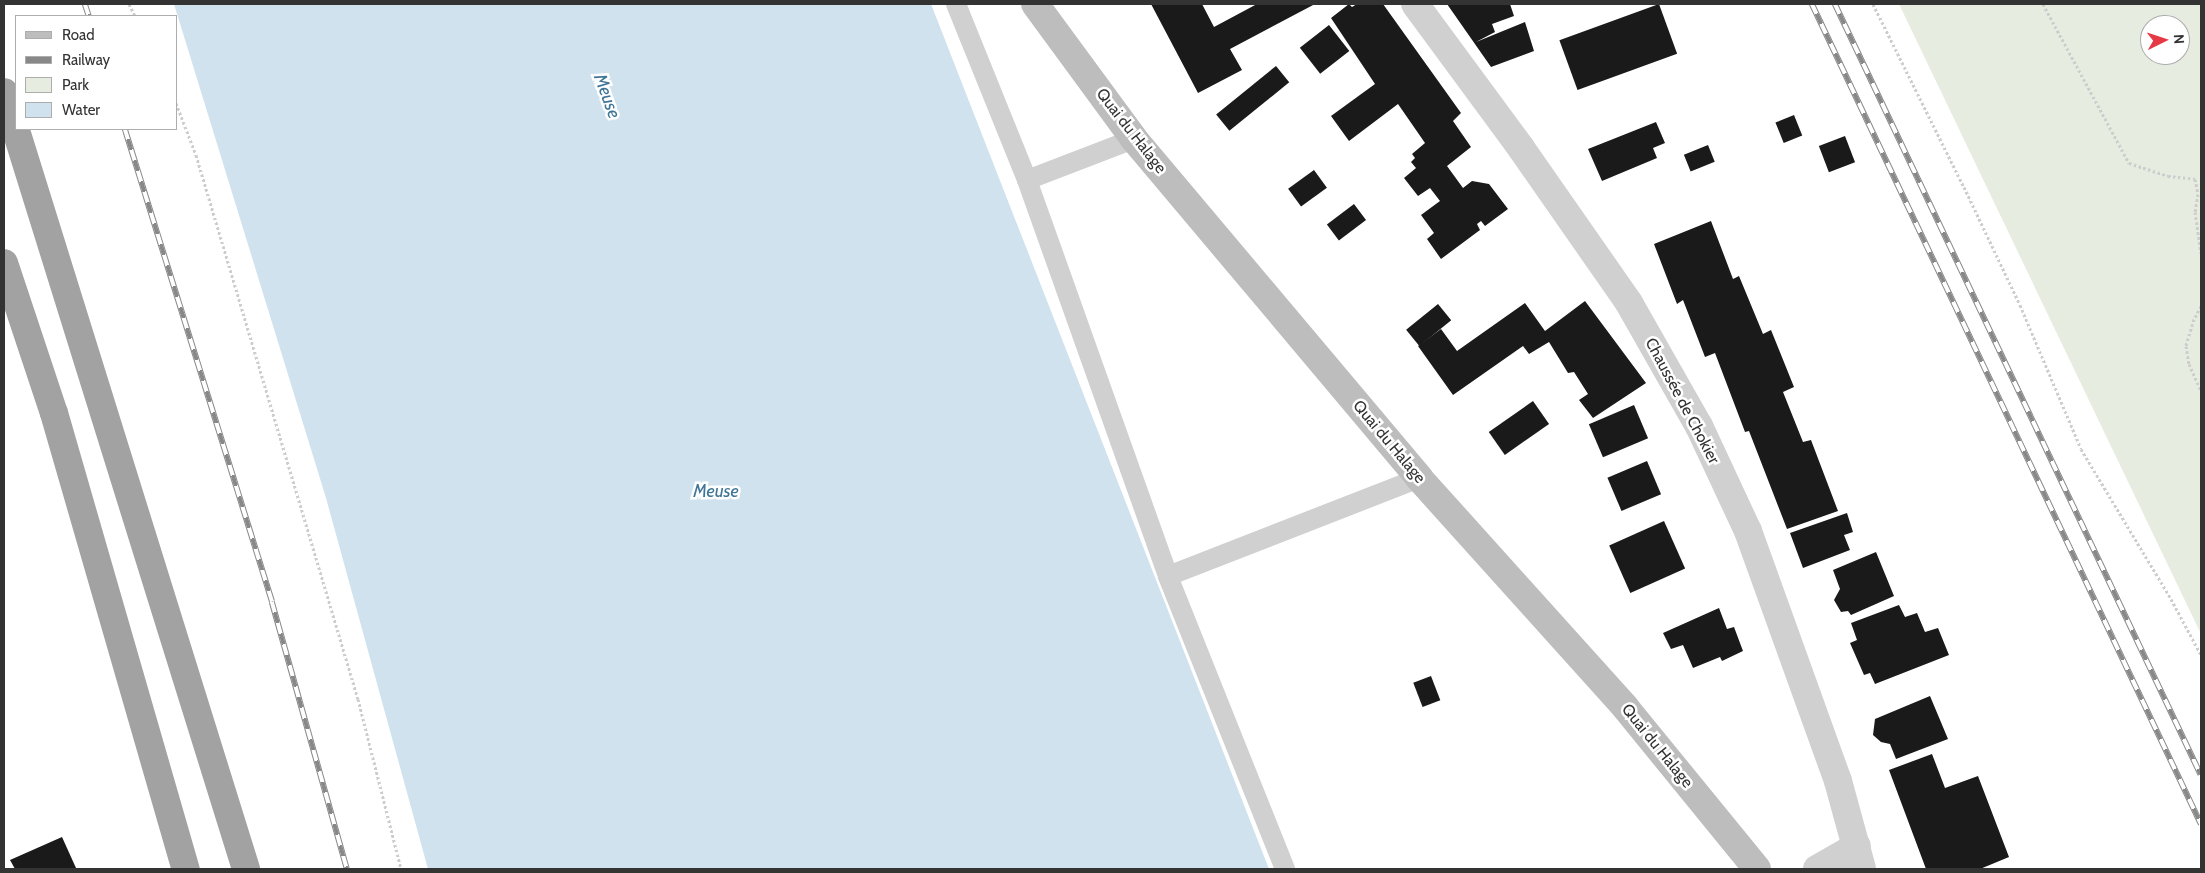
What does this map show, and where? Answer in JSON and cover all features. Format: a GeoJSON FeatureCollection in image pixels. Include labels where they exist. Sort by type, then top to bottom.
{"type":"FeatureCollection","features":[{"type":"Feature","properties":{"kind":"highway"},"geometry":{"type":"LineString","coordinates":[[4,92],[15,127]]}},
{"type":"Feature","properties":{"kind":"highway"},"geometry":{"type":"LineString","coordinates":[[16,130],[246,869]]}},
{"type":"Feature","properties":{"kind":"highway"},"geometry":{"type":"LineString","coordinates":[[4,263],[54,412],[186,869]]}},
{"type":"Feature","properties":{"kind":"main road","name":"Quai du Halage"},"geometry":{"type":"LineString","coordinates":[[1036,4],[1134,139],[1419,478],[1625,707],[1757,869]]}},
{"type":"Feature","properties":{"kind":"street","name":"Chaussée de Chokier"},"geometry":{"type":"LineString","coordinates":[[1415,4],[1520,148],[1629,304],[1699,426],[1748,531],[1838,781],[1860,858],[1818,869]]}},
{"type":"Feature","properties":{"kind":"lane"},"geometry":{"type":"LineString","coordinates":[[956,4],[1027,180],[1168,576],[1285,869]]}},
{"type":"Feature","properties":{"kind":"lane"},"geometry":{"type":"LineString","coordinates":[[1027,180],[1134,139]]}},
{"type":"Feature","properties":{"kind":"lane"},"geometry":{"type":"LineString","coordinates":[[1168,576],[1419,478]]}},
{"type":"Feature","properties":{"kind":"path"},"geometry":{"type":"LineString","coordinates":[[1873,4],[2020,305],[2081,449],[2171,599],[2201,655]]}},
{"type":"Feature","properties":{"kind":"path"},"geometry":{"type":"LineString","coordinates":[[2043,4],[2129,163],[2168,176],[2195,179],[2198,194],[2195,212],[2201,253]]}},
{"type":"Feature","properties":{"kind":"path"},"geometry":{"type":"LineString","coordinates":[[178,108],[196,155],[358,699],[401,869]]}},
{"type":"Feature","properties":{"kind":"path"},"geometry":{"type":"LineString","coordinates":[[2201,306],[2194,319],[2186,346],[2189,364],[2201,391]]}},
{"type":"Feature","properties":{"kind":"green space"},"geometry":{"type":"Polygon","coordinates":[[[1899,4],[2201,4],[2201,634],[1899,4]]]}},
{"type":"Feature","properties":{"kind":"water","name":"Meuse"},"geometry":{"type":"Polygon","coordinates":[[[174,4],[931,4],[1269,869],[428,869],[326,498],[174,4]]]}},
{"type":"Feature","properties":{"kind":"building"},"geometry":{"type":"Polygon","coordinates":[[[1151,4],[1202,4],[1214,27],[1257,4],[1315,4],[1230,49],[1242,70],[1198,93],[1151,4]]]}},
{"type":"Feature","properties":{"kind":"building"},"geometry":{"type":"Polygon","coordinates":[[[1349,4],[1352,7],[1357,4],[1383,4],[1461,113],[1453,121],[1471,147],[1447,166],[1463,188],[1472,181],[1489,184],[1508,209],[1485,226],[1481,221],[1477,224],[1480,230],[1441,259],[1427,239],[1434,233],[1421,215],[1440,201],[1430,188],[1418,196],[1404,178],[1416,168],[1411,162],[1415,158],[1412,154],[1425,143],[1398,104],[1349,141],[1331,116],[1375,84],[1331,18],[1349,4]]]}},
{"type":"Feature","properties":{"kind":"building"},"geometry":{"type":"Polygon","coordinates":[[[1447,4],[1510,4],[1514,16],[1492,24],[1495,32],[1476,42],[1525,22],[1534,51],[1491,67],[1447,4]]]}},
{"type":"Feature","properties":{"kind":"building"},"geometry":{"type":"Polygon","coordinates":[[[1659,4],[1677,54],[1578,90],[1559,40],[1659,4]]]}},
{"type":"Feature","properties":{"kind":"building"},"geometry":{"type":"Polygon","coordinates":[[[1329,25],[1349,51],[1320,74],[1300,48],[1329,25]]]}},
{"type":"Feature","properties":{"kind":"building"},"geometry":{"type":"Polygon","coordinates":[[[1276,66],[1289,82],[1229,131],[1216,114],[1276,66]]]}},
{"type":"Feature","properties":{"kind":"building"},"geometry":{"type":"Polygon","coordinates":[[[1794,115],[1802,135],[1784,143],[1775,122],[1794,115]]]}},
{"type":"Feature","properties":{"kind":"building"},"geometry":{"type":"Polygon","coordinates":[[[1656,122],[1665,143],[1653,148],[1657,158],[1602,181],[1588,149],[1656,122]]]}},
{"type":"Feature","properties":{"kind":"building"},"geometry":{"type":"Polygon","coordinates":[[[1845,136],[1855,162],[1829,172],[1819,146],[1845,136]]]}},
{"type":"Feature","properties":{"kind":"building"},"geometry":{"type":"Polygon","coordinates":[[[1708,145],[1715,162],[1691,171],[1684,155],[1708,145]]]}},
{"type":"Feature","properties":{"kind":"building"},"geometry":{"type":"Polygon","coordinates":[[[1314,170],[1327,188],[1301,207],[1288,189],[1314,170]]]}},
{"type":"Feature","properties":{"kind":"building"},"geometry":{"type":"Polygon","coordinates":[[[1354,204],[1366,220],[1339,240],[1327,224],[1354,204]]]}},
{"type":"Feature","properties":{"kind":"building"},"geometry":{"type":"Polygon","coordinates":[[[1711,221],[1733,279],[1739,276],[1763,334],[1771,330],[1794,387],[1783,392],[1803,442],[1811,440],[1838,511],[1787,529],[1749,431],[1745,432],[1715,353],[1705,357],[1683,300],[1677,304],[1654,244],[1711,221]]]}},
{"type":"Feature","properties":{"kind":"building"},"geometry":{"type":"Polygon","coordinates":[[[1585,301],[1646,383],[1593,418],[1579,400],[1588,394],[1574,372],[1568,373],[1549,342],[1529,354],[1523,346],[1453,395],[1418,346],[1441,329],[1457,351],[1525,303],[1545,331],[1585,301]]]}},
{"type":"Feature","properties":{"kind":"building"},"geometry":{"type":"Polygon","coordinates":[[[1438,304],[1451,320],[1419,346],[1406,330],[1438,304]]]}},
{"type":"Feature","properties":{"kind":"building"},"geometry":{"type":"Polygon","coordinates":[[[1533,401],[1549,424],[1505,455],[1489,432],[1533,401]]]}},
{"type":"Feature","properties":{"kind":"building"},"geometry":{"type":"Polygon","coordinates":[[[1634,405],[1648,438],[1603,457],[1589,424],[1634,405]]]}},
{"type":"Feature","properties":{"kind":"building"},"geometry":{"type":"Polygon","coordinates":[[[1647,461],[1661,494],[1621,511],[1607,478],[1647,461]]]}},
{"type":"Feature","properties":{"kind":"building"},"geometry":{"type":"Polygon","coordinates":[[[1847,513],[1853,532],[1844,535],[1850,550],[1803,568],[1790,533],[1847,513]]]}},
{"type":"Feature","properties":{"kind":"building"},"geometry":{"type":"Polygon","coordinates":[[[1664,521],[1685,569],[1630,593],[1609,545],[1664,521]]]}},
{"type":"Feature","properties":{"kind":"building"},"geometry":{"type":"Polygon","coordinates":[[[1876,552],[1894,596],[1851,615],[1848,611],[1841,612],[1834,600],[1840,589],[1833,570],[1876,552]]]}},
{"type":"Feature","properties":{"kind":"building"},"geometry":{"type":"Polygon","coordinates":[[[1899,605],[1905,617],[1917,613],[1925,632],[1938,628],[1949,655],[1875,684],[1870,673],[1864,675],[1850,643],[1857,640],[1851,623],[1899,605]]]}},
{"type":"Feature","properties":{"kind":"building"},"geometry":{"type":"Polygon","coordinates":[[[1719,608],[1727,629],[1734,627],[1743,651],[1722,661],[1720,657],[1693,668],[1683,645],[1671,649],[1663,633],[1719,608]]]}},
{"type":"Feature","properties":{"kind":"building"},"geometry":{"type":"Polygon","coordinates":[[[1431,676],[1440,700],[1423,707],[1413,683],[1431,676]]]}},
{"type":"Feature","properties":{"kind":"building"},"geometry":{"type":"Polygon","coordinates":[[[1930,696],[1948,739],[1896,759],[1890,744],[1881,742],[1873,735],[1875,719],[1930,696]]]}},
{"type":"Feature","properties":{"kind":"building"},"geometry":{"type":"Polygon","coordinates":[[[1932,754],[1945,788],[1978,776],[2009,857],[1980,869],[1926,869],[1889,770],[1932,754]]]}},
{"type":"Feature","properties":{"kind":"building"},"geometry":{"type":"Polygon","coordinates":[[[62,837],[76,868],[15,869],[10,860],[62,837]]]}},
{"type":"Feature","properties":{"kind":"railway"},"geometry":{"type":"LineString","coordinates":[[85,4],[89,15]]}},
{"type":"Feature","properties":{"kind":"railway"},"geometry":{"type":"LineString","coordinates":[[1812,4],[2201,824]]}},
{"type":"Feature","properties":{"kind":"railway"},"geometry":{"type":"LineString","coordinates":[[1835,4],[2201,775]]}},
{"type":"Feature","properties":{"kind":"railway"},"geometry":{"type":"LineString","coordinates":[[125,130],[272,602],[347,869]]}}]}
